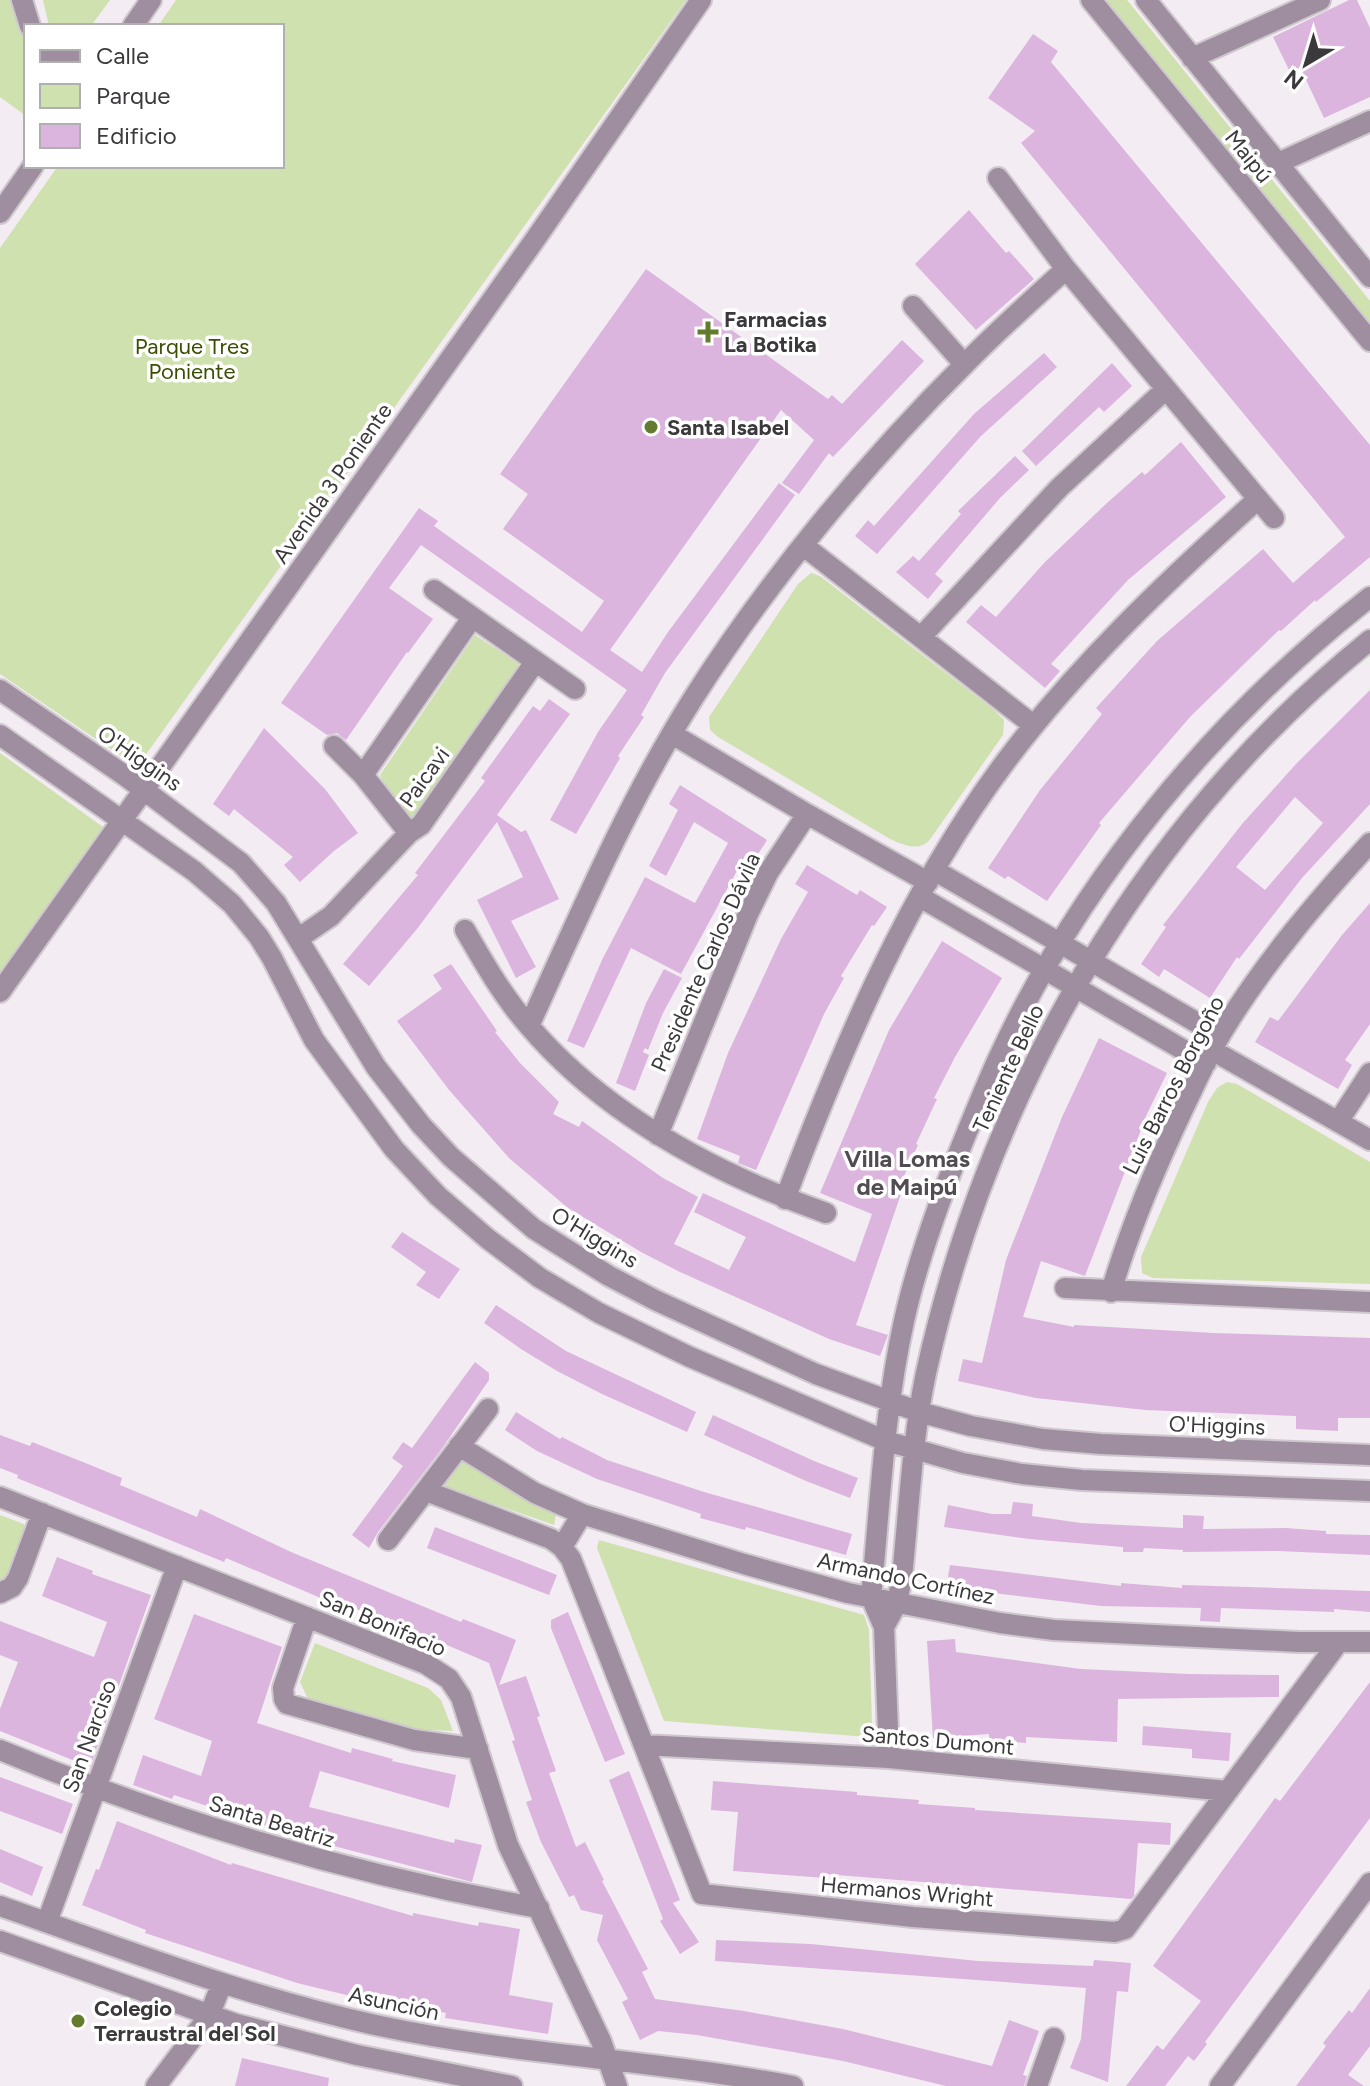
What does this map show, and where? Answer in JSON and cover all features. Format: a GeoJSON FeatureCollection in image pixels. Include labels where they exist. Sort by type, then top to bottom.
{"type":"FeatureCollection","features":[{"type":"Feature","properties":{"kind":"street"},"geometry":{"type":"LineString","coordinates":[[22,0],[29,24]]}},
{"type":"Feature","properties":{"kind":"street"},"geometry":{"type":"LineString","coordinates":[[134,24],[151,0]]}},
{"type":"Feature","properties":{"kind":"street","name":"Avenida 3 Poniente"},"geometry":{"type":"LineString","coordinates":[[0,992],[701,0]]}},
{"type":"Feature","properties":{"kind":"street","name":"Maipú"},"geometry":{"type":"LineString","coordinates":[[1091,0],[1370,341]]}},
{"type":"Feature","properties":{"kind":"street","name":"Maipú"},"geometry":{"type":"LineString","coordinates":[[1146,0],[1368,271]]}},
{"type":"Feature","properties":{"kind":"street"},"geometry":{"type":"LineString","coordinates":[[1192,58],[1320,0]]}},
{"type":"Feature","properties":{"kind":"street"},"geometry":{"type":"LineString","coordinates":[[1278,163],[1370,121]]}},
{"type":"Feature","properties":{"kind":"street"},"geometry":{"type":"LineString","coordinates":[[0,213],[32,168]]}},
{"type":"Feature","properties":{"kind":"street"},"geometry":{"type":"LineString","coordinates":[[998,178],[1066,269],[1274,518]]}},
{"type":"Feature","properties":{"kind":"street"},"geometry":{"type":"LineString","coordinates":[[529,1026],[605,858],[672,734],[733,641],[804,546],[872,465],[964,364],[1066,269]]}},
{"type":"Feature","properties":{"kind":"street"},"geometry":{"type":"LineString","coordinates":[[913,306],[964,364]]}},
{"type":"Feature","properties":{"kind":"street"},"geometry":{"type":"LineString","coordinates":[[921,637],[1059,488],[1166,389]]}},
{"type":"Feature","properties":{"kind":"street"},"geometry":{"type":"LineString","coordinates":[[785,1199],[868,994],[927,883],[1003,764],[1033,725],[1134,615],[1258,499]]}},
{"type":"Feature","properties":{"kind":"street"},"geometry":{"type":"LineString","coordinates":[[804,546],[1033,725]]}},
{"type":"Feature","properties":{"kind":"street"},"geometry":{"type":"LineString","coordinates":[[434,590],[575,689]]}},
{"type":"Feature","properties":{"kind":"street","name":"Teniente Bello"},"geometry":{"type":"LineString","coordinates":[[871,1597],[886,1441],[904,1321],[953,1165],[998,1058],[1061,944],[1131,842],[1218,736],[1319,637],[1370,597]]}},
{"type":"Feature","properties":{"kind":"street"},"geometry":{"type":"LineString","coordinates":[[363,775],[472,618]]}},
{"type":"Feature","properties":{"kind":"street","name":"Teniente Bello"},"geometry":{"type":"LineString","coordinates":[[884,1627],[897,1603],[919,1412],[926,1372],[957,1253],[986,1170],[1029,1071],[1090,961],[1164,855],[1248,752],[1370,640]]}},
{"type":"Feature","properties":{"kind":"street","name":"Paicavi"},"geometry":{"type":"LineString","coordinates":[[299,938],[331,916],[409,833],[421,825],[535,662]]}},
{"type":"Feature","properties":{"kind":"street","name":"O'Higgins"},"geometry":{"type":"LineString","coordinates":[[0,690],[144,789],[241,863],[276,903],[353,1032],[399,1099],[451,1157],[534,1229],[655,1300],[804,1369],[919,1412],[971,1426],[1043,1439],[1101,1444],[1370,1455]]}},
{"type":"Feature","properties":{"kind":"street"},"geometry":{"type":"LineString","coordinates":[[672,734],[927,883],[1061,944],[1090,961],[1213,1050]]}},
{"type":"Feature","properties":{"kind":"street"},"geometry":{"type":"LineString","coordinates":[[0,735],[214,887],[246,920],[272,958],[314,1040],[394,1149],[463,1219],[540,1278],[628,1329],[886,1441],[985,1467],[1051,1478],[1370,1491]]}},
{"type":"Feature","properties":{"kind":"street"},"geometry":{"type":"LineString","coordinates":[[334,746],[363,775],[409,833]]}},
{"type":"Feature","properties":{"kind":"street","name":"Presidente Carlos Dávila"},"geometry":{"type":"LineString","coordinates":[[658,1135],[748,914],[768,873],[807,814]]}},
{"type":"Feature","properties":{"kind":"street","name":"Luis Barros Borgoño"},"geometry":{"type":"LineString","coordinates":[[1111,1292],[1137,1210],[1159,1158],[1213,1050],[1247,994],[1308,912],[1370,843]]}},
{"type":"Feature","properties":{"kind":"street"},"geometry":{"type":"LineString","coordinates":[[927,883],[1045,970],[1213,1050],[1370,1140]]}},
{"type":"Feature","properties":{"kind":"street"},"geometry":{"type":"LineString","coordinates":[[465,930],[484,963],[529,1026],[579,1077],[611,1104],[658,1135],[785,1199],[826,1213]]}},
{"type":"Feature","properties":{"kind":"street"},"geometry":{"type":"LineString","coordinates":[[1338,1122],[1370,1073]]}},
{"type":"Feature","properties":{"kind":"street"},"geometry":{"type":"LineString","coordinates":[[1065,1288],[1370,1302]]}},
{"type":"Feature","properties":{"kind":"street"},"geometry":{"type":"LineString","coordinates":[[388,1540],[488,1409]]}},
{"type":"Feature","properties":{"kind":"street","name":"Armando Cortínez"},"geometry":{"type":"LineString","coordinates":[[459,1446],[535,1493],[582,1514],[744,1564],[897,1603],[1054,1630],[1370,1642]]}},
{"type":"Feature","properties":{"kind":"street"},"geometry":{"type":"LineString","coordinates":[[426,1491],[541,1534],[562,1547],[582,1514]]}},
{"type":"Feature","properties":{"kind":"street","name":"San Bonifacio"},"geometry":{"type":"LineString","coordinates":[[0,1497],[440,1671],[461,1697],[508,1845],[608,2060],[617,2086]]}},
{"type":"Feature","properties":{"kind":"street"},"geometry":{"type":"LineString","coordinates":[[0,1593],[12,1587],[18,1578],[42,1513]]}},
{"type":"Feature","properties":{"kind":"street","name":"Hermanos Wright"},"geometry":{"type":"LineString","coordinates":[[562,1547],[571,1559],[702,1894],[913,1917],[1115,1932],[1125,1929],[1338,1643]]}},
{"type":"Feature","properties":{"kind":"street","name":"San Narciso"},"geometry":{"type":"LineString","coordinates":[[47,1922],[177,1566]]}},
{"type":"Feature","properties":{"kind":"street"},"geometry":{"type":"LineString","coordinates":[[871,1597],[884,1627],[889,1758]]}},
{"type":"Feature","properties":{"kind":"street"},"geometry":{"type":"LineString","coordinates":[[307,1617],[283,1688],[287,1704],[414,1740],[478,1749]]}},
{"type":"Feature","properties":{"kind":"street","name":"Santos Dumont"},"geometry":{"type":"LineString","coordinates":[[644,1745],[889,1758],[1227,1791]]}},
{"type":"Feature","properties":{"kind":"street","name":"Santa Beatriz"},"geometry":{"type":"LineString","coordinates":[[0,1750],[207,1827],[336,1865],[453,1893],[539,1908]]}},
{"type":"Feature","properties":{"kind":"street"},"geometry":{"type":"LineString","coordinates":[[1220,2086],[1370,1883]]}},
{"type":"Feature","properties":{"kind":"street","name":"Asunción"},"geometry":{"type":"LineString","coordinates":[[0,1906],[222,1983],[304,2008],[381,2026],[536,2053],[711,2072],[793,2086]]}},
{"type":"Feature","properties":{"kind":"street"},"geometry":{"type":"LineString","coordinates":[[0,1941],[209,2016],[313,2045],[512,2086]]}},
{"type":"Feature","properties":{"kind":"street"},"geometry":{"type":"LineString","coordinates":[[156,2086],[209,2016],[222,1983]]}},
{"type":"Feature","properties":{"kind":"street"},"geometry":{"type":"LineString","coordinates":[[1037,2086],[1054,2038]]}},
{"type":"Feature","properties":{"kind":"green space"},"geometry":{"type":"Polygon","coordinates":[[[0,0],[15,0],[24,32],[24,115],[0,97],[0,0]]]}},
{"type":"Feature","properties":{"kind":"green space"},"geometry":{"type":"Polygon","coordinates":[[[43,0],[110,0],[92,24],[49,24],[43,0]]]}},
{"type":"Feature","properties":{"kind":"green space","name":"Parque Tres Poniente"},"geometry":{"type":"Polygon","coordinates":[[[176,0],[686,0],[137,767],[0,674],[0,248],[57,168],[284,168],[284,24],[159,24],[176,0]]]}},
{"type":"Feature","properties":{"kind":"green space"},"geometry":{"type":"Polygon","coordinates":[[[1102,0],[1127,0],[1370,301],[1370,329],[1102,0]]]}},
{"type":"Feature","properties":{"kind":"green space"},"geometry":{"type":"Polygon","coordinates":[[[811,573],[820,576],[1004,720],[1003,735],[927,843],[912,846],[890,839],[710,730],[709,717],[798,584],[811,573]]]}},
{"type":"Feature","properties":{"kind":"green space"},"geometry":{"type":"Polygon","coordinates":[[[475,635],[519,664],[414,818],[400,817],[380,775],[475,635]]]}},
{"type":"Feature","properties":{"kind":"green space"},"geometry":{"type":"Polygon","coordinates":[[[0,753],[103,827],[0,972],[0,753]]]}},
{"type":"Feature","properties":{"kind":"green space"},"geometry":{"type":"Polygon","coordinates":[[[1227,1082],[1237,1084],[1370,1162],[1370,1284],[1153,1278],[1142,1273],[1141,1257],[1208,1102],[1217,1088],[1227,1082]]]}},
{"type":"Feature","properties":{"kind":"green space"},"geometry":{"type":"Polygon","coordinates":[[[461,1461],[556,1515],[554,1525],[442,1486],[461,1461]]]}},
{"type":"Feature","properties":{"kind":"green space"},"geometry":{"type":"Polygon","coordinates":[[[0,1515],[24,1524],[26,1538],[9,1582],[0,1584],[0,1515]]]}},
{"type":"Feature","properties":{"kind":"green space"},"geometry":{"type":"Polygon","coordinates":[[[599,1540],[864,1615],[869,1630],[872,1723],[869,1732],[856,1736],[664,1721],[597,1548],[599,1540]]]}},
{"type":"Feature","properties":{"kind":"green space"},"geometry":{"type":"Polygon","coordinates":[[[315,1643],[428,1688],[441,1700],[453,1731],[407,1729],[309,1701],[300,1682],[315,1643]]]}},
{"type":"Feature","properties":{"kind":"building"},"geometry":{"type":"Polygon","coordinates":[[[1349,0],[1357,0],[1370,28],[1370,97],[1324,118],[1300,67],[1290,72],[1273,37],[1349,0]]]}},
{"type":"Feature","properties":{"kind":"building"},"geometry":{"type":"Polygon","coordinates":[[[1033,34],[1058,51],[1051,62],[1370,445],[1370,557],[1279,630],[1190,717],[1099,823],[1101,825],[1047,901],[1008,876],[1005,879],[988,868],[1040,790],[1102,714],[1096,708],[1157,641],[1263,549],[1293,583],[1345,537],[1021,143],[1035,131],[988,98],[1033,34]]]}},
{"type":"Feature","properties":{"kind":"building"},"geometry":{"type":"Polygon","coordinates":[[[969,210],[1006,253],[1009,251],[1034,279],[976,330],[915,264],[969,210]]]}},
{"type":"Feature","properties":{"kind":"building"},"geometry":{"type":"Polygon","coordinates":[[[646,269],[828,399],[832,395],[842,404],[902,340],[924,361],[833,457],[829,453],[799,494],[782,483],[814,440],[781,410],[610,650],[642,672],[668,632],[779,483],[795,495],[665,673],[641,715],[644,717],[618,756],[620,758],[576,834],[550,820],[598,732],[627,690],[421,545],[389,588],[433,619],[346,740],[337,733],[327,735],[281,703],[419,508],[438,521],[434,526],[582,632],[604,601],[503,529],[528,494],[500,474],[646,269]]]}},
{"type":"Feature","properties":{"kind":"building"},"geometry":{"type":"Polygon","coordinates":[[[1044,353],[1057,367],[981,436],[877,554],[855,536],[868,520],[874,526],[974,414],[1044,353]]]}},
{"type":"Feature","properties":{"kind":"building"},"geometry":{"type":"Polygon","coordinates":[[[1112,363],[1132,386],[1104,412],[1099,407],[1036,466],[1022,451],[1112,363]]]}},
{"type":"Feature","properties":{"kind":"building"},"geometry":{"type":"Polygon","coordinates":[[[1181,442],[1226,497],[1128,580],[1051,664],[1060,671],[1045,688],[966,622],[981,605],[996,617],[1045,562],[1107,503],[1142,472],[1145,475],[1181,442]]]}},
{"type":"Feature","properties":{"kind":"building"},"geometry":{"type":"Polygon","coordinates":[[[1015,456],[1029,470],[1000,498],[935,574],[943,581],[928,599],[896,572],[913,556],[919,561],[961,514],[958,511],[1015,456]]]}},
{"type":"Feature","properties":{"kind":"building"},"geometry":{"type":"Polygon","coordinates":[[[1370,690],[1370,804],[1302,878],[1239,959],[1237,957],[1210,998],[1164,969],[1159,977],[1141,964],[1166,927],[1163,925],[1242,824],[1370,690]],[[1295,797],[1236,867],[1265,890],[1323,823],[1295,797]]]}},
{"type":"Feature","properties":{"kind":"building"},"geometry":{"type":"Polygon","coordinates":[[[549,699],[570,714],[497,815],[521,832],[526,830],[559,899],[511,921],[536,967],[516,978],[477,900],[523,877],[497,822],[417,929],[369,986],[343,964],[418,875],[415,873],[485,781],[481,778],[533,706],[540,711],[549,699]]]}},
{"type":"Feature","properties":{"kind":"building"},"geometry":{"type":"Polygon","coordinates":[[[264,728],[325,789],[358,833],[300,882],[284,865],[293,857],[234,809],[229,816],[213,804],[264,728]]]}},
{"type":"Feature","properties":{"kind":"building"},"geometry":{"type":"Polygon","coordinates":[[[680,785],[767,840],[755,859],[746,854],[681,974],[631,948],[584,1048],[567,1041],[602,960],[645,877],[695,903],[728,843],[694,822],[666,876],[649,866],[678,810],[669,804],[680,785]]]}},
{"type":"Feature","properties":{"kind":"building"},"geometry":{"type":"Polygon","coordinates":[[[807,865],[857,895],[860,890],[887,907],[872,925],[841,976],[844,978],[824,1014],[756,1170],[738,1163],[740,1156],[697,1139],[728,1053],[781,939],[808,892],[795,884],[807,865]]]}},
{"type":"Feature","properties":{"kind":"building"},"geometry":{"type":"Polygon","coordinates":[[[1370,903],[1370,1024],[1345,1060],[1352,1065],[1338,1089],[1255,1042],[1270,1017],[1278,1021],[1342,935],[1370,903]]]}},
{"type":"Feature","properties":{"kind":"building"},"geometry":{"type":"Polygon","coordinates":[[[942,941],[1002,978],[934,1098],[937,1099],[899,1187],[903,1188],[856,1325],[888,1335],[880,1356],[829,1339],[680,1272],[568,1208],[509,1158],[449,1090],[397,1021],[442,989],[433,975],[451,964],[495,1032],[520,1063],[559,1102],[553,1114],[579,1127],[582,1121],[663,1178],[698,1197],[674,1244],[729,1270],[746,1237],[694,1212],[703,1193],[855,1262],[872,1214],[820,1193],[889,1030],[942,941]]]}},
{"type":"Feature","properties":{"kind":"building"},"geometry":{"type":"Polygon","coordinates":[[[664,969],[682,978],[648,1050],[645,1048],[643,1052],[649,1055],[635,1091],[616,1083],[646,1003],[664,969]]]}},
{"type":"Feature","properties":{"kind":"building"},"geometry":{"type":"Polygon","coordinates":[[[1099,1038],[1167,1073],[1147,1114],[1085,1276],[1041,1261],[1023,1317],[1074,1327],[1370,1338],[1370,1418],[1338,1418],[1338,1431],[1296,1429],[1296,1416],[1145,1410],[1036,1398],[958,1381],[963,1359],[982,1363],[1006,1260],[1062,1117],[1099,1038]]]}},
{"type":"Feature","properties":{"kind":"building"},"geometry":{"type":"Polygon","coordinates":[[[402,1232],[460,1269],[439,1299],[416,1285],[426,1272],[391,1247],[402,1232]]]}},
{"type":"Feature","properties":{"kind":"building"},"geometry":{"type":"Polygon","coordinates":[[[496,1305],[566,1351],[696,1412],[687,1432],[602,1394],[521,1349],[484,1323],[496,1305]]]}},
{"type":"Feature","properties":{"kind":"building"},"geometry":{"type":"Polygon","coordinates":[[[475,1362],[489,1373],[489,1380],[369,1548],[352,1535],[403,1466],[392,1458],[403,1442],[412,1448],[475,1362]]]}},
{"type":"Feature","properties":{"kind":"building"},"geometry":{"type":"Polygon","coordinates":[[[516,1412],[560,1439],[562,1437],[607,1460],[704,1492],[852,1534],[846,1555],[746,1527],[745,1530],[700,1518],[701,1514],[597,1479],[537,1451],[505,1430],[516,1412]]]}},
{"type":"Feature","properties":{"kind":"building"},"geometry":{"type":"Polygon","coordinates":[[[713,1415],[858,1478],[850,1498],[704,1435],[713,1415]]]}},
{"type":"Feature","properties":{"kind":"building"},"geometry":{"type":"Polygon","coordinates":[[[0,1435],[30,1446],[32,1442],[83,1462],[122,1478],[120,1485],[197,1517],[200,1509],[291,1552],[461,1622],[463,1619],[516,1640],[499,1685],[526,1676],[556,1771],[549,1773],[576,1847],[585,1842],[648,1969],[642,1972],[655,1999],[843,2029],[992,2066],[1009,2020],[1039,2031],[1023,2075],[1027,2076],[1024,2086],[946,2086],[843,2061],[697,2035],[658,2031],[640,2040],[622,2002],[628,1999],[597,1940],[603,1915],[581,1910],[574,1895],[569,1897],[541,1842],[526,1802],[532,1800],[512,1741],[515,1740],[489,1663],[393,1622],[335,1604],[226,1558],[224,1562],[17,1478],[18,1475],[0,1468],[0,1435]]]}},
{"type":"Feature","properties":{"kind":"building"},"geometry":{"type":"Polygon","coordinates":[[[1013,1502],[1033,1504],[1032,1516],[1081,1523],[1183,1528],[1183,1515],[1204,1516],[1203,1529],[1285,1528],[1326,1531],[1326,1534],[1370,1535],[1370,1555],[1277,1551],[1183,1552],[1144,1548],[1143,1552],[1123,1552],[1123,1547],[1029,1539],[944,1527],[948,1505],[992,1514],[1011,1514],[1013,1502]]]}},
{"type":"Feature","properties":{"kind":"building"},"geometry":{"type":"Polygon","coordinates":[[[435,1527],[557,1575],[549,1595],[427,1548],[435,1527]]]}},
{"type":"Feature","properties":{"kind":"building"},"geometry":{"type":"Polygon","coordinates":[[[57,1557],[93,1571],[92,1574],[151,1595],[90,1767],[0,1731],[0,1709],[18,1662],[0,1655],[0,1621],[94,1657],[107,1622],[42,1596],[57,1557]]]}},
{"type":"Feature","properties":{"kind":"building"},"geometry":{"type":"Polygon","coordinates":[[[950,1565],[1121,1586],[1121,1583],[1182,1588],[1182,1585],[1370,1591],[1370,1612],[1221,1608],[1220,1622],[1200,1621],[1201,1608],[1101,1606],[1001,1594],[947,1583],[950,1565]]]}},
{"type":"Feature","properties":{"kind":"building"},"geometry":{"type":"Polygon","coordinates":[[[568,1612],[625,1754],[605,1762],[551,1628],[551,1620],[568,1612]]]}},
{"type":"Feature","properties":{"kind":"building"},"geometry":{"type":"Polygon","coordinates":[[[194,1614],[282,1647],[257,1723],[351,1753],[352,1748],[392,1761],[456,1775],[449,1808],[320,1771],[309,1807],[454,1843],[455,1839],[482,1845],[472,1882],[303,1838],[174,1795],[172,1799],[133,1785],[143,1755],[201,1776],[212,1741],[154,1719],[194,1614]]]}},
{"type":"Feature","properties":{"kind":"building"},"geometry":{"type":"Polygon","coordinates":[[[955,1639],[956,1652],[1081,1669],[1279,1675],[1279,1697],[1118,1699],[1117,1742],[1026,1737],[1026,1743],[989,1740],[989,1734],[933,1738],[927,1641],[955,1639]]]}},
{"type":"Feature","properties":{"kind":"building"},"geometry":{"type":"Polygon","coordinates":[[[1370,1682],[1370,1818],[1194,2061],[1188,2056],[1165,2086],[1126,2086],[1157,2045],[1163,2050],[1201,2001],[1153,1966],[1275,1798],[1280,1801],[1370,1682]]]}},
{"type":"Feature","properties":{"kind":"building"},"geometry":{"type":"Polygon","coordinates":[[[1143,1726],[1231,1733],[1229,1761],[1192,1758],[1192,1749],[1142,1745],[1143,1726]]]}},
{"type":"Feature","properties":{"kind":"building"},"geometry":{"type":"Polygon","coordinates":[[[629,1771],[680,1900],[673,1903],[699,1942],[680,1954],[660,1921],[663,1919],[609,1780],[629,1771]]]}},
{"type":"Feature","properties":{"kind":"building"},"geometry":{"type":"Polygon","coordinates":[[[0,1777],[73,1804],[62,1834],[0,1811],[0,1777]]]}},
{"type":"Feature","properties":{"kind":"building"},"geometry":{"type":"Polygon","coordinates":[[[713,1781],[857,1792],[857,1795],[919,1800],[918,1804],[975,1810],[1171,1823],[1170,1845],[1138,1843],[1134,1896],[1131,1899],[825,1874],[825,1878],[733,1871],[738,1812],[711,1810],[713,1781]]]}},
{"type":"Feature","properties":{"kind":"building"},"geometry":{"type":"Polygon","coordinates":[[[117,1821],[231,1865],[413,1916],[413,1913],[478,1926],[479,1922],[520,1929],[509,1995],[553,2003],[548,2034],[445,2018],[446,2013],[367,2000],[297,1983],[145,1933],[146,1930],[82,1905],[117,1821]]]}},
{"type":"Feature","properties":{"kind":"building"},"geometry":{"type":"Polygon","coordinates":[[[0,1849],[43,1867],[32,1896],[0,1882],[0,1849]]]}},
{"type":"Feature","properties":{"kind":"building"},"geometry":{"type":"Polygon","coordinates":[[[716,1940],[811,1944],[978,1961],[1093,1966],[1094,1960],[1131,1963],[1128,1992],[1117,1991],[1108,2082],[1070,2068],[1081,2039],[1086,1988],[715,1961],[716,1940]]]}},
{"type":"Feature","properties":{"kind":"building"},"geometry":{"type":"Polygon","coordinates":[[[1370,1988],[1370,2046],[1348,2075],[1364,2086],[1296,2086],[1326,2046],[1323,2043],[1349,2010],[1352,2013],[1370,1988]]]}},
{"type":"Feature","properties":{"kind":"building"},"geometry":{"type":"Polygon","coordinates":[[[242,2058],[329,2078],[328,2086],[235,2086],[242,2058]]]}},
{"type":"Feature","properties":{"kind":"place","name":"Farmacias La Botika"},"geometry":{"type":"Point","coordinates":[708,332]}},
{"type":"Feature","properties":{"kind":"place","name":"Santa Isabel"},"geometry":{"type":"Point","coordinates":[651,427]}},
{"type":"Feature","properties":{"kind":"place","name":"Colegio Terraustral del Sol"},"geometry":{"type":"Point","coordinates":[78,2021]}},
{"type":"Feature","properties":{"kind":"district","name":"Villa Lomas de Maipú"},"geometry":{"type":"Point","coordinates":[907,1173]}}]}
